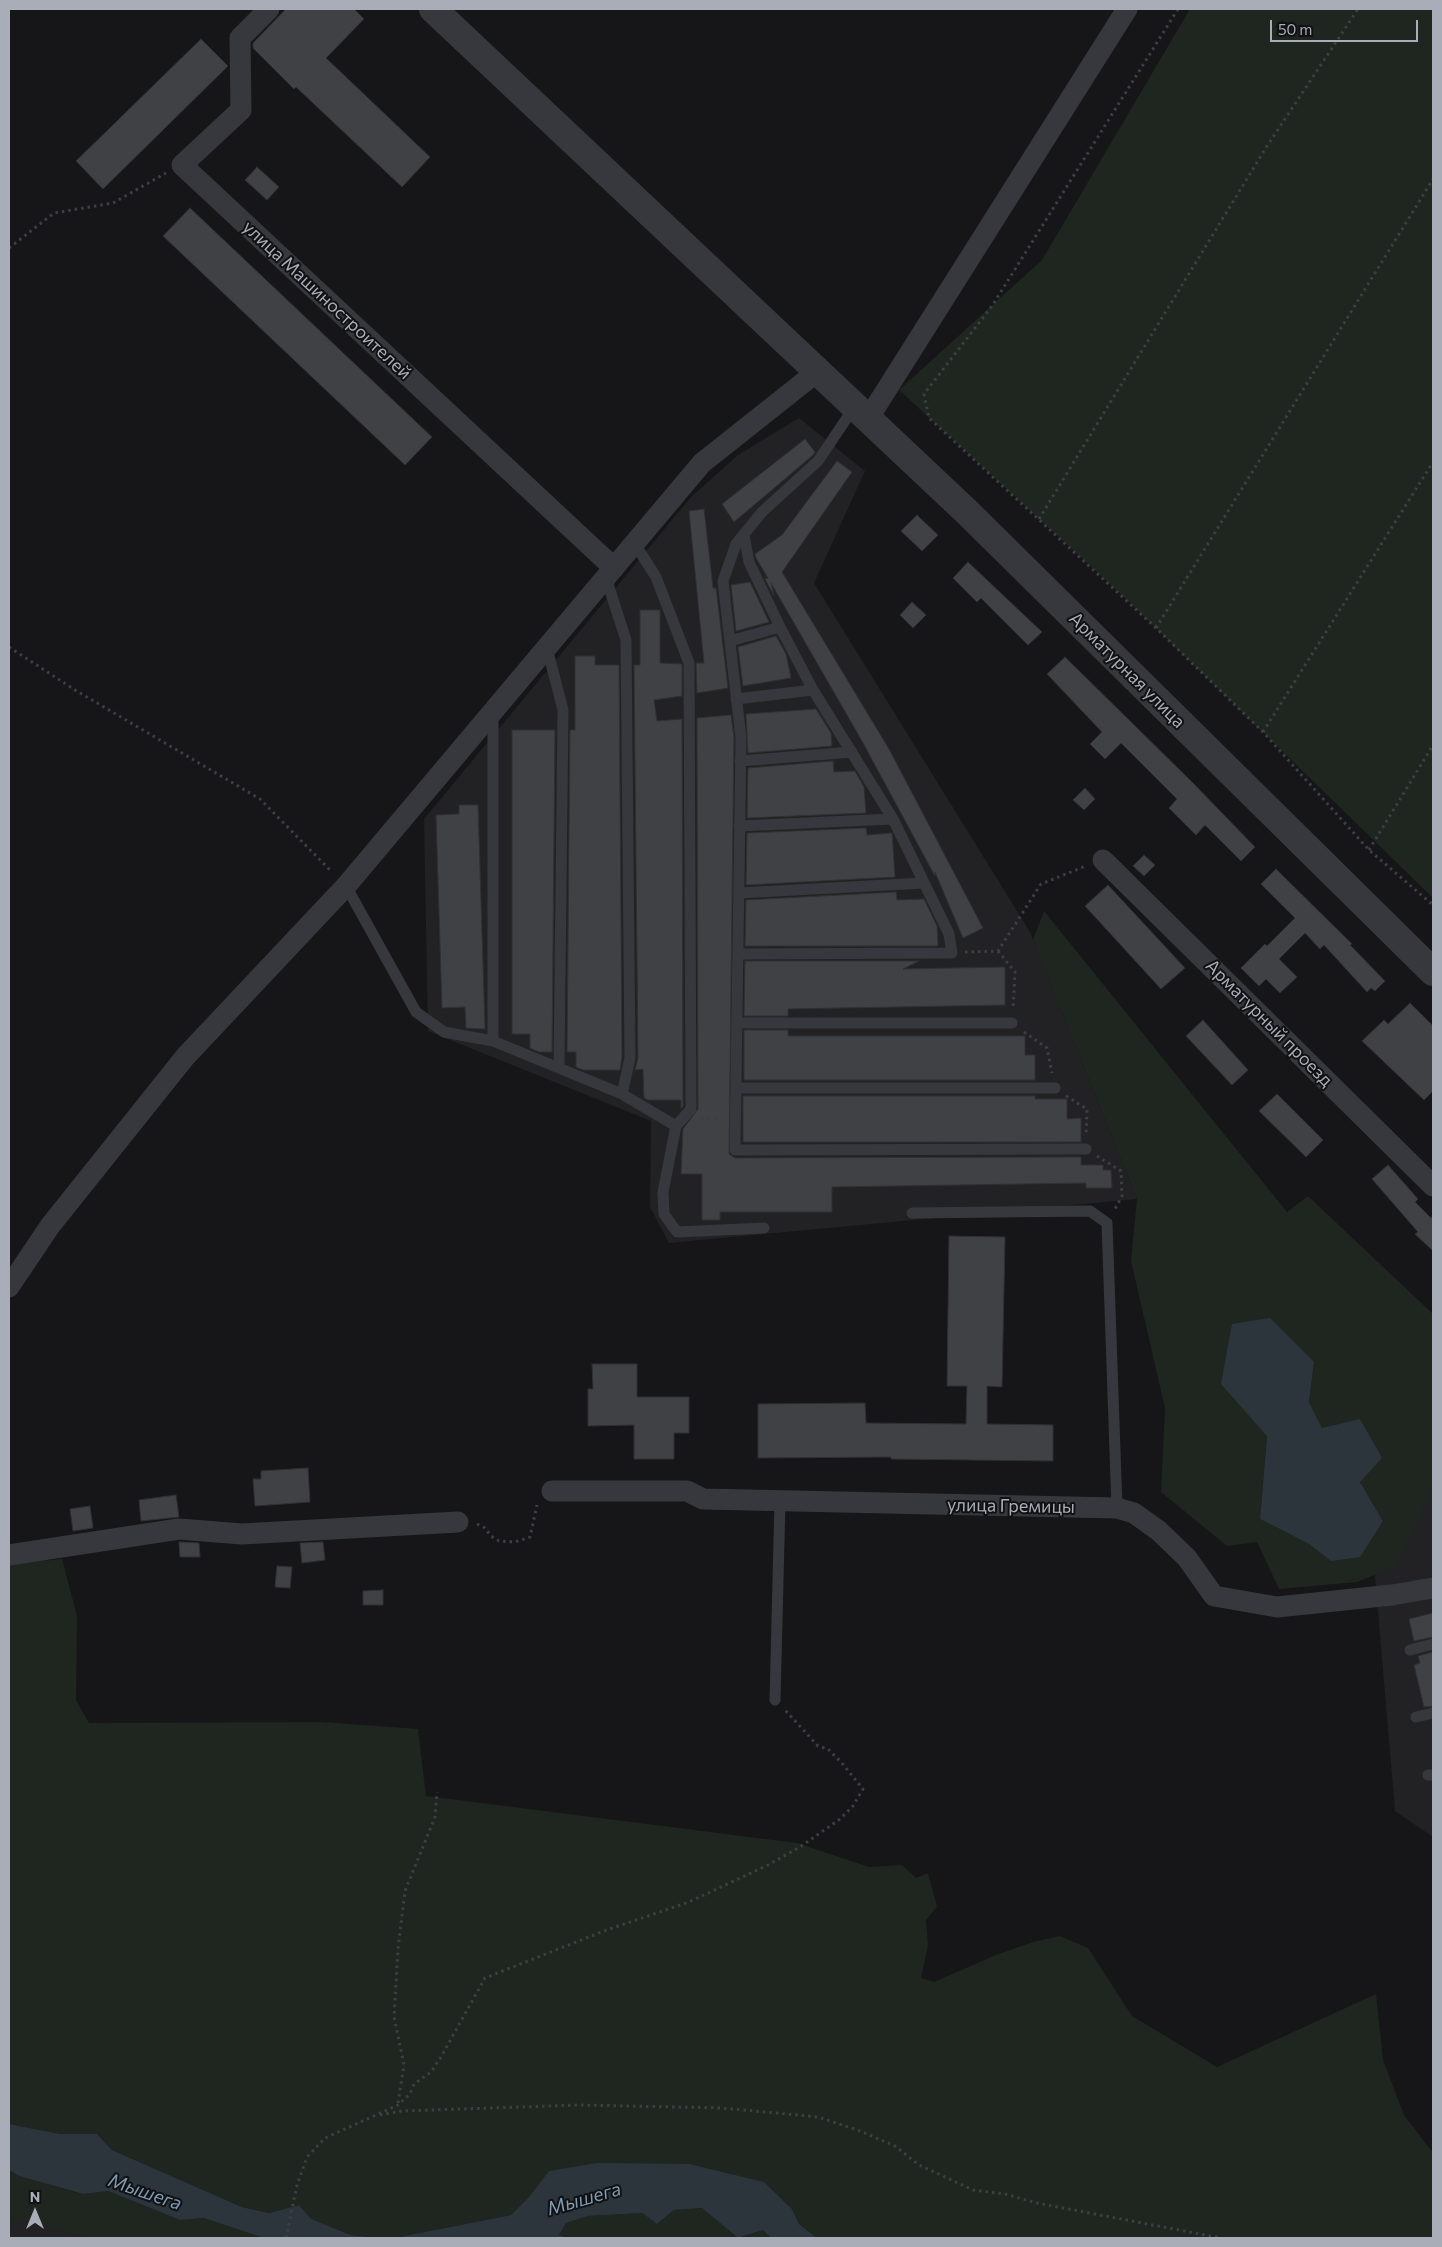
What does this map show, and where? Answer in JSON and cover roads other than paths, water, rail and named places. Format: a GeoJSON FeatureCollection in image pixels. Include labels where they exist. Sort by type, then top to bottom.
{"type":"FeatureCollection","features":[{"type":"Feature","properties":{"kind":"street","name":"улица Машиностроителей"},"geometry":{"type":"LineString","coordinates":[[269,9],[240,38],[241,110],[182,165],[610,573]]}},
{"type":"Feature","properties":{"kind":"street","name":"Арматурная улица"},"geometry":{"type":"LineString","coordinates":[[433,9],[967,512],[1433,972]]}},
{"type":"Feature","properties":{"kind":"street"},"geometry":{"type":"LineString","coordinates":[[862,412],[1127,9]]}},
{"type":"Feature","properties":{"kind":"street"},"geometry":{"type":"LineString","coordinates":[[9,1287],[50,1226],[185,1057],[346,886],[702,463],[818,371]]}},
{"type":"Feature","properties":{"kind":"street","name":"Арматурный проезд"},"geometry":{"type":"LineString","coordinates":[[1103,860],[1433,1186]]}},
{"type":"Feature","properties":{"kind":"street","name":"улица Гремицы"},"geometry":{"type":"LineString","coordinates":[[552,1491],[688,1491],[703,1499],[1117,1508],[1134,1513],[1159,1531],[1187,1558],[1214,1596],[1277,1607],[1392,1595],[1433,1588]]}},
{"type":"Feature","properties":{"kind":"street"},"geometry":{"type":"LineString","coordinates":[[9,1555],[179,1529],[242,1534],[458,1522]]}},
{"type":"Feature","properties":{"kind":"lane"},"geometry":{"type":"LineString","coordinates":[[862,412],[818,460],[762,512],[736,544],[723,581],[741,738],[735,1150],[1086,1149]]}},
{"type":"Feature","properties":{"kind":"lane"},"geometry":{"type":"LineString","coordinates":[[738,954],[952,953],[949,934],[893,819],[813,690],[780,627],[749,562],[744,535]]}},
{"type":"Feature","properties":{"kind":"lane"},"geometry":{"type":"LineString","coordinates":[[635,544],[656,577],[689,663],[691,1109],[679,1122],[663,1192],[664,1214],[677,1232],[764,1228]]}},
{"type":"Feature","properties":{"kind":"lane"},"geometry":{"type":"LineString","coordinates":[[610,573],[626,640],[630,1058],[622,1094]]}},
{"type":"Feature","properties":{"kind":"lane"},"geometry":{"type":"LineString","coordinates":[[730,641],[780,627]]}},
{"type":"Feature","properties":{"kind":"lane"},"geometry":{"type":"LineString","coordinates":[[547,648],[563,710],[559,1068]]}},
{"type":"Feature","properties":{"kind":"lane"},"geometry":{"type":"LineString","coordinates":[[736,699],[813,690]]}},
{"type":"Feature","properties":{"kind":"lane"},"geometry":{"type":"LineString","coordinates":[[493,712],[493,1042]]}},
{"type":"Feature","properties":{"kind":"lane"},"geometry":{"type":"LineString","coordinates":[[740,761],[852,752]]}},
{"type":"Feature","properties":{"kind":"lane"},"geometry":{"type":"LineString","coordinates":[[740,826],[893,819]]}},
{"type":"Feature","properties":{"kind":"lane"},"geometry":{"type":"LineString","coordinates":[[739,893],[924,883]]}},
{"type":"Feature","properties":{"kind":"lane"},"geometry":{"type":"LineString","coordinates":[[346,886],[416,1012],[444,1032],[493,1042],[622,1094],[679,1122]]}},
{"type":"Feature","properties":{"kind":"lane"},"geometry":{"type":"LineString","coordinates":[[737,1023],[1012,1023]]}},
{"type":"Feature","properties":{"kind":"lane"},"geometry":{"type":"LineString","coordinates":[[736,1088],[1055,1088]]}},
{"type":"Feature","properties":{"kind":"lane"},"geometry":{"type":"LineString","coordinates":[[912,1213],[1090,1210],[1107,1223],[1117,1508]]}},
{"type":"Feature","properties":{"kind":"lane"},"geometry":{"type":"LineString","coordinates":[[775,1700],[780,1501]]}},
{"type":"Feature","properties":{"kind":"lane"},"geometry":{"type":"LineString","coordinates":[[1410,1650],[1433,1644]]}},
{"type":"Feature","properties":{"kind":"lane"},"geometry":{"type":"LineString","coordinates":[[1416,1717],[1433,1713]]}},
{"type":"Feature","properties":{"kind":"water"},"geometry":{"type":"Polygon","coordinates":[[[1270,1318],[1314,1362],[1309,1402],[1322,1428],[1360,1419],[1382,1458],[1360,1482],[1383,1521],[1360,1557],[1331,1561],[1309,1544],[1260,1519],[1267,1436],[1221,1384],[1232,1324],[1270,1318]]]}},
{"type":"Feature","properties":{"kind":"water","name":"Мышега"},"geometry":{"type":"Polygon","coordinates":[[[9,2124],[61,2134],[97,2134],[112,2150],[242,2207],[269,2213],[299,2205],[311,2219],[351,2235],[378,2238],[264,2238],[204,2218],[180,2220],[108,2191],[83,2194],[19,2176],[9,2170],[9,2124]]]}},
{"type":"Feature","properties":{"kind":"water","name":"Мышега"},"geometry":{"type":"Polygon","coordinates":[[[597,2163],[689,2164],[764,2182],[792,2209],[799,2224],[817,2238],[771,2238],[763,2230],[738,2238],[702,2208],[674,2210],[657,2224],[642,2213],[588,2216],[566,2223],[559,2235],[568,2238],[394,2238],[511,2215],[530,2196],[549,2171],[597,2163]]]}}]}
